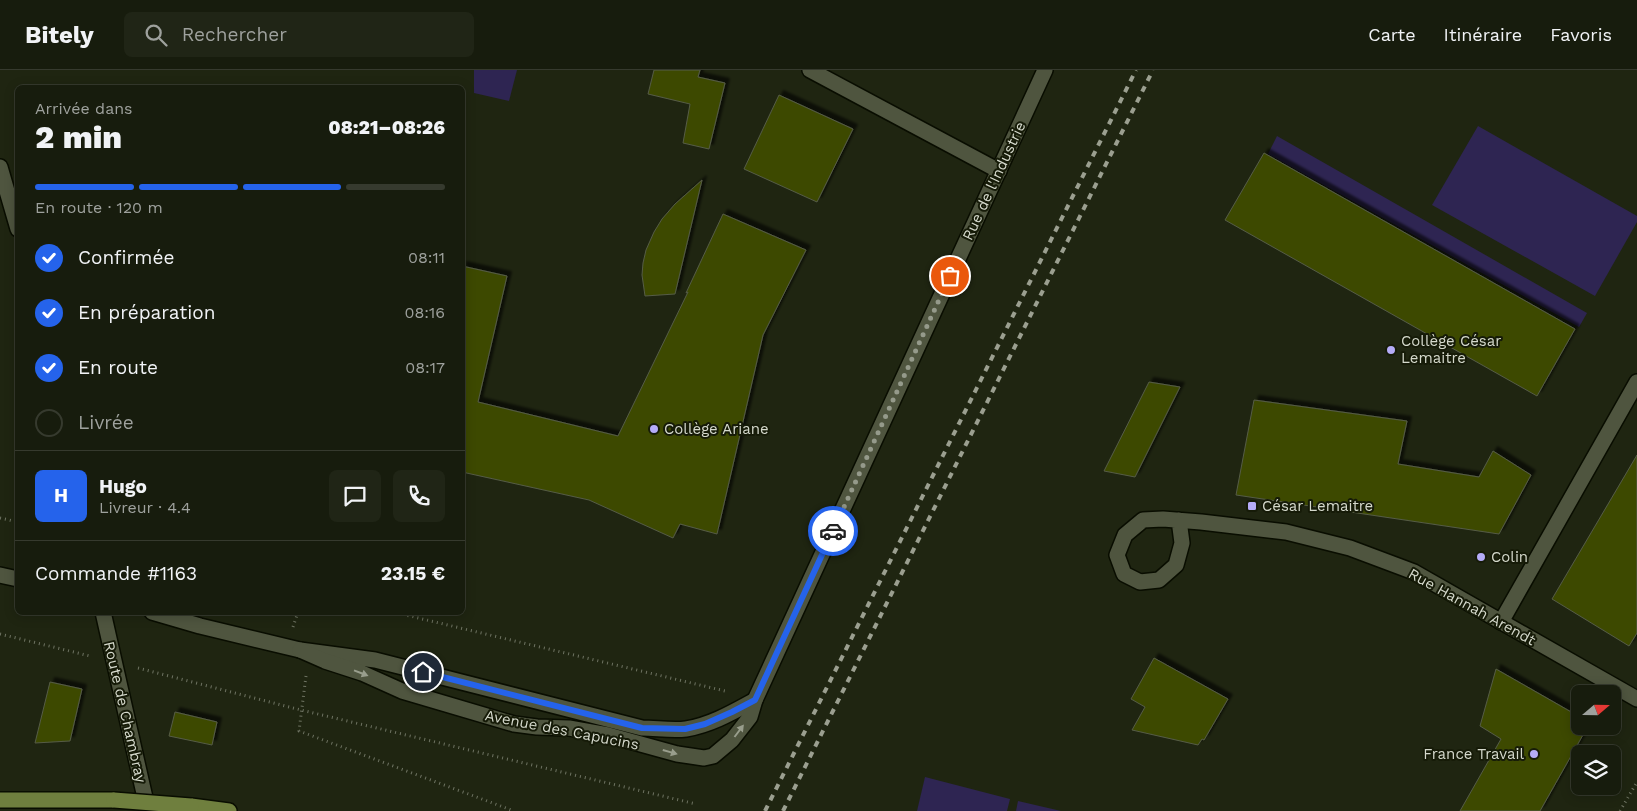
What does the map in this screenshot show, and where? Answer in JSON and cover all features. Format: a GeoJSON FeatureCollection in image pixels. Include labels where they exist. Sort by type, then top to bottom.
{"type":"FeatureCollection","features":[{"type":"Feature","properties":{"kind":"main road"},"geometry":{"type":"LineString","coordinates":[[0,800],[114,800],[229,811]]}},
{"type":"Feature","properties":{"kind":"street"},"geometry":{"type":"LineString","coordinates":[[810,70],[999,171]]}},
{"type":"Feature","properties":{"kind":"street","name":"Rue de l'Industrie"},"geometry":{"type":"LineString","coordinates":[[713,756],[732,740],[750,717],[755,700],[1045,70]]}},
{"type":"Feature","properties":{"kind":"street"},"geometry":{"type":"LineString","coordinates":[[0,167],[15,219]]}},
{"type":"Feature","properties":{"kind":"street"},"geometry":{"type":"LineString","coordinates":[[1501,622],[1637,382]]}},
{"type":"Feature","properties":{"kind":"street","name":"Rue Hannah Arendt"},"geometry":{"type":"LineString","coordinates":[[1179,520],[1182,543],[1176,565],[1159,580],[1140,582],[1124,574],[1117,555],[1124,535],[1143,520],[1179,520],[1286,532],[1350,548],[1414,572],[1637,699]]}},
{"type":"Feature","properties":{"kind":"street"},"geometry":{"type":"LineString","coordinates":[[0,575],[15,578]]}},
{"type":"Feature","properties":{"kind":"street","name":"Route de Chambray"},"geometry":{"type":"LineString","coordinates":[[103,615],[148,811]]}},
{"type":"Feature","properties":{"kind":"street","name":"Avenue des Capucins"},"geometry":{"type":"LineString","coordinates":[[162,615],[300,650],[375,660],[642,728],[685,729],[717,720],[755,700]]}},
{"type":"Feature","properties":{"kind":"street","name":"Avenue des Capucins"},"geometry":{"type":"LineString","coordinates":[[300,650],[325,661],[362,673],[402,691],[514,724],[569,728],[608,735],[677,754],[704,758],[713,756]]}},
{"type":"Feature","properties":{"kind":"path"},"geometry":{"type":"LineString","coordinates":[[0,518],[15,521]]}},
{"type":"Feature","properties":{"kind":"path"},"geometry":{"type":"LineString","coordinates":[[297,615],[292,631],[300,650],[306,675],[299,731],[514,811]]}},
{"type":"Feature","properties":{"kind":"path"},"geometry":{"type":"LineString","coordinates":[[406,615],[755,700]]}},
{"type":"Feature","properties":{"kind":"path"},"geometry":{"type":"LineString","coordinates":[[0,634],[301,710],[696,804]]}},
{"type":"Feature","properties":{"kind":"path"},"geometry":{"type":"LineString","coordinates":[[1620,811],[1637,782]]}},
{"type":"Feature","properties":{"kind":"shaded area"},"geometry":{"type":"Polygon","coordinates":[[[474,70],[517,70],[509,101],[474,93],[474,70]]]}},
{"type":"Feature","properties":{"kind":"shaded area"},"geometry":{"type":"Polygon","coordinates":[[[1478,126],[1637,216],[1637,222],[1595,296],[1432,205],[1478,126]]]}},
{"type":"Feature","properties":{"kind":"shaded area"},"geometry":{"type":"Polygon","coordinates":[[[1277,136],[1587,313],[1579,327],[1268,154],[1277,136]]]}},
{"type":"Feature","properties":{"kind":"shaded area"},"geometry":{"type":"Polygon","coordinates":[[[925,777],[1010,799],[1007,811],[917,811],[925,777]]]}},
{"type":"Feature","properties":{"kind":"shaded area"},"geometry":{"type":"Polygon","coordinates":[[[1018,801],[1061,811],[1016,811],[1018,801]]]}},
{"type":"Feature","properties":{"kind":"building"},"geometry":{"type":"Polygon","coordinates":[[[654,70],[700,70],[698,77],[725,83],[709,149],[683,143],[690,104],[648,94],[654,70]]]}},
{"type":"Feature","properties":{"kind":"building"},"geometry":{"type":"Polygon","coordinates":[[[779,95],[853,129],[817,202],[744,169],[779,95]]]}},
{"type":"Feature","properties":{"kind":"building"},"geometry":{"type":"Polygon","coordinates":[[[1264,153],[1575,329],[1537,396],[1225,220],[1264,153]]]}},
{"type":"Feature","properties":{"kind":"building"},"geometry":{"type":"Polygon","coordinates":[[[702,180],[675,294],[645,296],[642,275],[643,263],[646,250],[654,232],[675,204],[702,180]]]}},
{"type":"Feature","properties":{"kind":"building"},"geometry":{"type":"Polygon","coordinates":[[[723,214],[806,250],[763,335],[717,534],[680,524],[673,538],[589,500],[465,473],[465,267],[507,276],[478,402],[618,436],[688,292],[686,293],[723,214]]]}},
{"type":"Feature","properties":{"kind":"building"},"geometry":{"type":"Polygon","coordinates":[[[1149,382],[1180,387],[1135,477],[1104,471],[1149,382]]]}},
{"type":"Feature","properties":{"kind":"building"},"geometry":{"type":"Polygon","coordinates":[[[1254,400],[1407,421],[1398,464],[1479,477],[1493,451],[1531,475],[1499,534],[1236,495],[1254,400]]]}},
{"type":"Feature","properties":{"kind":"building"},"geometry":{"type":"Polygon","coordinates":[[[1637,455],[1637,633],[1629,646],[1552,599],[1637,455]]]}},
{"type":"Feature","properties":{"kind":"building"},"geometry":{"type":"Polygon","coordinates":[[[1154,658],[1228,699],[1204,740],[1202,739],[1198,745],[1132,730],[1145,707],[1131,699],[1154,658]]]}},
{"type":"Feature","properties":{"kind":"building"},"geometry":{"type":"Polygon","coordinates":[[[1496,669],[1571,712],[1571,735],[1583,735],[1577,745],[1571,745],[1571,756],[1540,811],[1460,811],[1501,739],[1480,726],[1496,669]]]}},
{"type":"Feature","properties":{"kind":"building"},"geometry":{"type":"Polygon","coordinates":[[[50,682],[82,689],[70,741],[35,743],[50,682]]]}},
{"type":"Feature","properties":{"kind":"building"},"geometry":{"type":"Polygon","coordinates":[[[175,712],[217,722],[212,745],[169,736],[175,712]]]}},
{"type":"Feature","properties":{"kind":"railway"},"geometry":{"type":"LineString","coordinates":[[765,811],[1136,70]]}},
{"type":"Feature","properties":{"kind":"railway"},"geometry":{"type":"LineString","coordinates":[[783,811],[1153,70]]}},
{"type":"Feature","properties":{"kind":"way so far"},"geometry":{"type":"LineString","coordinates":[[833,531],[950,276]]}},
{"type":"Feature","properties":{"kind":"place","name":"Collège César Lemaitre"},"geometry":{"type":"Point","coordinates":[1391,350]}},
{"type":"Feature","properties":{"kind":"place","name":"Collège Ariane"},"geometry":{"type":"Point","coordinates":[654,429]}},
{"type":"Feature","properties":{"kind":"place","name":"César Lemaitre"},"geometry":{"type":"Point","coordinates":[1252,506]}},
{"type":"Feature","properties":{"kind":"place","name":"Colin"},"geometry":{"type":"Point","coordinates":[1481,557]}},
{"type":"Feature","properties":{"kind":"place","name":"France Travail"},"geometry":{"type":"Point","coordinates":[1534,754]}},
{"type":"Feature","properties":{"kind":"route"},"geometry":{"type":"LineString","coordinates":[[423,672],[642,728],[685,729],[717,720],[755,700],[833,531]]}}]}
